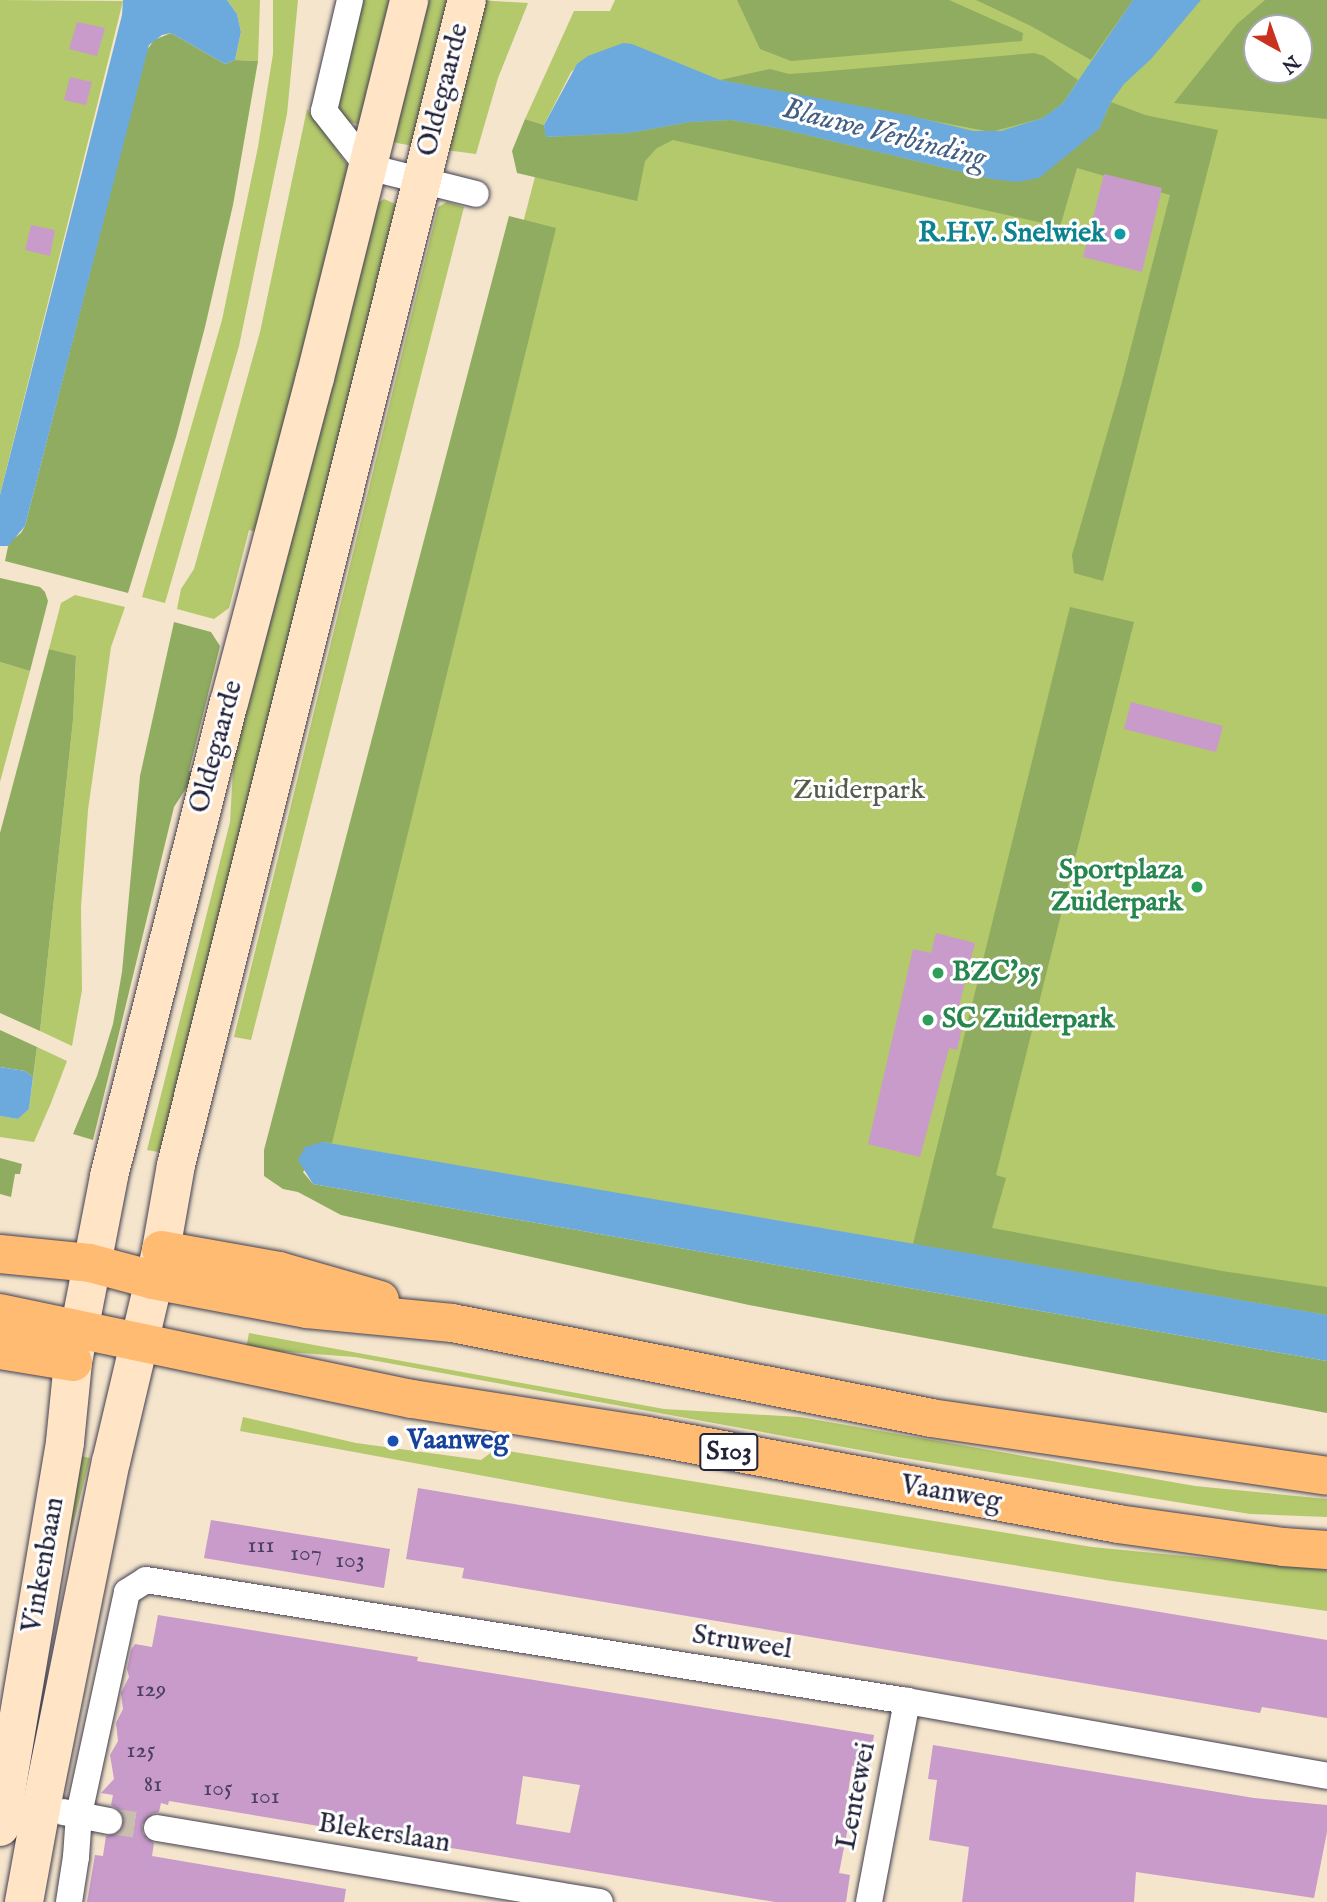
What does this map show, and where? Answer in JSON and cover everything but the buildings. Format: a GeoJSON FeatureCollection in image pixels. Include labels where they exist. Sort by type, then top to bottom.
{"type":"FeatureCollection","features":[{"type":"Feature","properties":{"kind":"highway"},"geometry":{"type":"LineString","coordinates":[[0,1254],[90,1264],[157,1265],[226,1259],[309,1278],[452,1324],[931,1418],[1327,1476]]}},
{"type":"Feature","properties":{"kind":"highway","name":"Vaanweg"},"geometry":{"type":"LineString","coordinates":[[0,1313],[76,1345],[137,1342],[412,1399],[643,1435],[1118,1524],[1283,1547],[1327,1550]]}},
{"type":"Feature","properties":{"kind":"highway"},"geometry":{"type":"LineString","coordinates":[[0,1350],[76,1345]]}},
{"type":"Feature","properties":{"kind":"main road","name":"Oldegaarde"},"geometry":{"type":"LineString","coordinates":[[76,1345],[90,1264],[119,1130],[409,0]]}},
{"type":"Feature","properties":{"kind":"main road","name":"Oldegaarde"},"geometry":{"type":"LineString","coordinates":[[137,1342],[157,1265],[176,1165],[467,0]]}},
{"type":"Feature","properties":{"kind":"main road","name":"Vinkenbaan"},"geometry":{"type":"LineString","coordinates":[[31,1810],[137,1342]]}},
{"type":"Feature","properties":{"kind":"main road","name":"Vinkenbaan"},"geometry":{"type":"LineString","coordinates":[[24,1902],[76,1345]]}},
{"type":"Feature","properties":{"kind":"street"},"geometry":{"type":"LineString","coordinates":[[350,0],[324,111],[368,167]]}},
{"type":"Feature","properties":{"kind":"street","name":"Oldegaarde"},"geometry":{"type":"LineString","coordinates":[[368,167],[476,194]]}},
{"type":"Feature","properties":{"kind":"street","name":"Vinkenbaan"},"geometry":{"type":"LineString","coordinates":[[69,1902],[76,1857],[31,1810],[127,1592],[146,1580]]}},
{"type":"Feature","properties":{"kind":"street","name":"Struweel"},"geometry":{"type":"LineString","coordinates":[[146,1580],[907,1701],[1327,1776]]}},
{"type":"Feature","properties":{"kind":"street","name":"Lentewei"},"geometry":{"type":"LineString","coordinates":[[869,1902],[907,1701]]}},
{"type":"Feature","properties":{"kind":"street"},"geometry":{"type":"LineString","coordinates":[[31,1810],[108,1821]]}},
{"type":"Feature","properties":{"kind":"street","name":"Blekerslaan"},"geometry":{"type":"LineString","coordinates":[[157,1828],[600,1902]]}},
{"type":"Feature","properties":{"kind":"green space"},"geometry":{"type":"Polygon","coordinates":[[[0,0],[123,1],[0,495],[0,0]]]}},
{"type":"Feature","properties":{"kind":"green space"},"geometry":{"type":"Polygon","coordinates":[[[227,0],[260,0],[258,61],[235,60],[241,32],[237,14],[227,0]]]}},
{"type":"Feature","properties":{"kind":"green space"},"geometry":{"type":"Polygon","coordinates":[[[273,0],[298,0],[287,114],[239,346],[165,603],[142,597],[222,320],[258,147],[273,54],[273,0]]]}},
{"type":"Feature","properties":{"kind":"green space"},"geometry":{"type":"Polygon","coordinates":[[[362,0],[401,0],[370,127],[341,120],[335,112],[362,0]]]}},
{"type":"Feature","properties":{"kind":"green space"},"geometry":{"type":"Polygon","coordinates":[[[419,0],[456,0],[413,146],[392,142],[419,0]]]}},
{"type":"Feature","properties":{"kind":"green space"},"geometry":{"type":"Polygon","coordinates":[[[476,0],[528,3],[498,78],[476,154],[438,149],[476,0]]]}},
{"type":"Feature","properties":{"kind":"green space","name":"Zuiderpark"},"geometry":{"type":"Polygon","coordinates":[[[615,0],[1327,0],[1327,1354],[279,1166],[538,165],[588,57],[571,72],[544,125],[525,119],[574,11],[610,11],[615,0]]]}},
{"type":"Feature","properties":{"kind":"green space"},"geometry":{"type":"Polygon","coordinates":[[[737,0],[949,0],[1023,33],[1022,41],[791,61],[760,49],[737,0]]]}},
{"type":"Feature","properties":{"kind":"green space"},"geometry":{"type":"Polygon","coordinates":[[[976,0],[1133,0],[1091,60],[1031,26],[976,0]]]}},
{"type":"Feature","properties":{"kind":"green space"},"geometry":{"type":"Polygon","coordinates":[[[1265,0],[1327,0],[1327,119],[1174,103],[1243,19],[1243,84],[1313,84],[1313,14],[1249,14],[1265,0]]]}},
{"type":"Feature","properties":{"kind":"green space"},"geometry":{"type":"Polygon","coordinates":[[[171,33],[225,64],[235,60],[258,61],[233,205],[205,327],[176,437],[128,593],[5,561],[9,542],[21,533],[25,526],[147,50],[154,40],[171,33]]]}},
{"type":"Feature","properties":{"kind":"green space"},"geometry":{"type":"Polygon","coordinates":[[[1034,53],[1044,56],[1078,80],[1063,103],[1043,118],[991,132],[720,80],[770,69],[789,74],[1034,53]]]}},
{"type":"Feature","properties":{"kind":"green space"},"geometry":{"type":"Polygon","coordinates":[[[1111,102],[1145,115],[1218,130],[1103,581],[1074,573],[1072,555],[1122,382],[1170,195],[1077,168],[1060,227],[673,140],[657,148],[645,161],[637,201],[517,173],[512,151],[525,119],[544,125],[547,137],[629,133],[690,122],[731,120],[777,128],[992,179],[1099,129],[1111,102]]]}},
{"type":"Feature","properties":{"kind":"green space"},"geometry":{"type":"Polygon","coordinates":[[[307,109],[357,178],[257,532],[249,530],[229,608],[214,619],[177,609],[181,589],[194,569],[260,332],[307,109]]]}},
{"type":"Feature","properties":{"kind":"green space"},"geometry":{"type":"Polygon","coordinates":[[[384,199],[400,206],[175,1155],[147,1150],[230,822],[234,753],[368,209],[384,199]]]}},
{"type":"Feature","properties":{"kind":"green space"},"geometry":{"type":"Polygon","coordinates":[[[447,202],[464,207],[251,1040],[234,1037],[438,207],[447,202]]]}},
{"type":"Feature","properties":{"kind":"green space"},"geometry":{"type":"Polygon","coordinates":[[[509,216],[556,228],[332,1143],[323,1142],[303,1172],[313,1184],[1327,1361],[1327,1413],[749,1305],[341,1215],[298,1192],[283,1189],[264,1176],[264,1150],[509,216]]]}},
{"type":"Feature","properties":{"kind":"green space"},"geometry":{"type":"Polygon","coordinates":[[[0,578],[40,587],[48,601],[30,671],[0,662],[0,578]]]}},
{"type":"Feature","properties":{"kind":"green space"},"geometry":{"type":"Polygon","coordinates":[[[75,595],[125,607],[111,647],[88,810],[81,907],[82,990],[72,1046],[40,1031],[73,720],[76,657],[49,649],[61,603],[75,595]]]}},
{"type":"Feature","properties":{"kind":"green space"},"geometry":{"type":"Polygon","coordinates":[[[1070,607],[1134,622],[996,1175],[1006,1178],[992,1228],[1222,1271],[1327,1287],[1327,1315],[913,1244],[1070,607]]]}},
{"type":"Feature","properties":{"kind":"green space"},"geometry":{"type":"Polygon","coordinates":[[[174,622],[211,632],[220,646],[189,771],[196,773],[174,807],[93,1140],[73,1134],[97,1076],[113,1024],[122,972],[140,776],[174,622]]]}},
{"type":"Feature","properties":{"kind":"green space"},"geometry":{"type":"Polygon","coordinates":[[[49,649],[76,656],[73,720],[40,1031],[0,1013],[0,833],[49,649]]]}},
{"type":"Feature","properties":{"kind":"green space"},"geometry":{"type":"Polygon","coordinates":[[[0,662],[30,671],[0,782],[0,662]]]}},
{"type":"Feature","properties":{"kind":"green space"},"geometry":{"type":"Polygon","coordinates":[[[0,1030],[37,1047],[33,1077],[25,1071],[0,1067],[0,1030]]]}},
{"type":"Feature","properties":{"kind":"green space"},"geometry":{"type":"Polygon","coordinates":[[[37,1047],[67,1061],[51,1103],[34,1142],[0,1137],[0,1116],[18,1119],[29,1109],[37,1047]]]}},
{"type":"Feature","properties":{"kind":"green space"},"geometry":{"type":"Polygon","coordinates":[[[0,1158],[22,1164],[20,1174],[15,1174],[11,1197],[0,1194],[0,1158]]]}},
{"type":"Feature","properties":{"kind":"green space"},"geometry":{"type":"Polygon","coordinates":[[[249,1333],[664,1409],[800,1417],[1195,1486],[1327,1499],[1327,1517],[1250,1514],[898,1457],[355,1357],[246,1349],[249,1333]]]}},
{"type":"Feature","properties":{"kind":"green space"},"geometry":{"type":"Polygon","coordinates":[[[243,1417],[356,1443],[481,1460],[496,1449],[1092,1547],[1327,1570],[1327,1611],[1112,1581],[625,1502],[240,1431],[243,1417]]]}},
{"type":"Feature","properties":{"kind":"green space"},"geometry":{"type":"Polygon","coordinates":[[[75,1455],[90,1458],[47,1629],[75,1455]]]}},
{"type":"Feature","properties":{"kind":"water"},"geometry":{"type":"Polygon","coordinates":[[[123,0],[227,0],[237,14],[241,32],[235,60],[225,64],[171,33],[162,35],[149,45],[25,526],[8,546],[0,546],[0,495],[122,15],[123,0]]]}},
{"type":"Feature","properties":{"kind":"water","name":"Blauwe Verbinding"},"geometry":{"type":"Polygon","coordinates":[[[1133,0],[1201,0],[1151,59],[1124,84],[1111,102],[1099,129],[1039,178],[1017,182],[992,179],[777,128],[731,120],[690,122],[629,133],[546,137],[544,125],[577,64],[588,56],[623,43],[632,44],[720,80],[908,115],[973,131],[1001,131],[1043,118],[1063,103],[1133,0]]]}},
{"type":"Feature","properties":{"kind":"water"},"geometry":{"type":"Polygon","coordinates":[[[0,1067],[25,1071],[33,1077],[29,1109],[18,1119],[0,1116],[0,1067]]]}},
{"type":"Feature","properties":{"kind":"water"},"geometry":{"type":"Polygon","coordinates":[[[323,1142],[1327,1315],[1327,1361],[313,1184],[298,1160],[305,1147],[323,1142]]]}},
{"type":"Feature","properties":{"kind":"tunnel"},"geometry":{"type":"LineString","coordinates":[[109,1821],[157,1828]]}},
{"type":"Feature","properties":{"kind":"place","name":"R.H.V. Snelwiek"},"geometry":{"type":"Point","coordinates":[1120,234]}},
{"type":"Feature","properties":{"kind":"place","name":"Sportplaza Zuiderpark"},"geometry":{"type":"Point","coordinates":[1197,887]}},
{"type":"Feature","properties":{"kind":"place","name":"BZC'95"},"geometry":{"type":"Point","coordinates":[938,973]}},
{"type":"Feature","properties":{"kind":"place","name":"SC Zuiderpark"},"geometry":{"type":"Point","coordinates":[928,1020]}},
{"type":"Feature","properties":{"kind":"place","name":"Vaanweg"},"geometry":{"type":"Point","coordinates":[393,1441]}}]}
